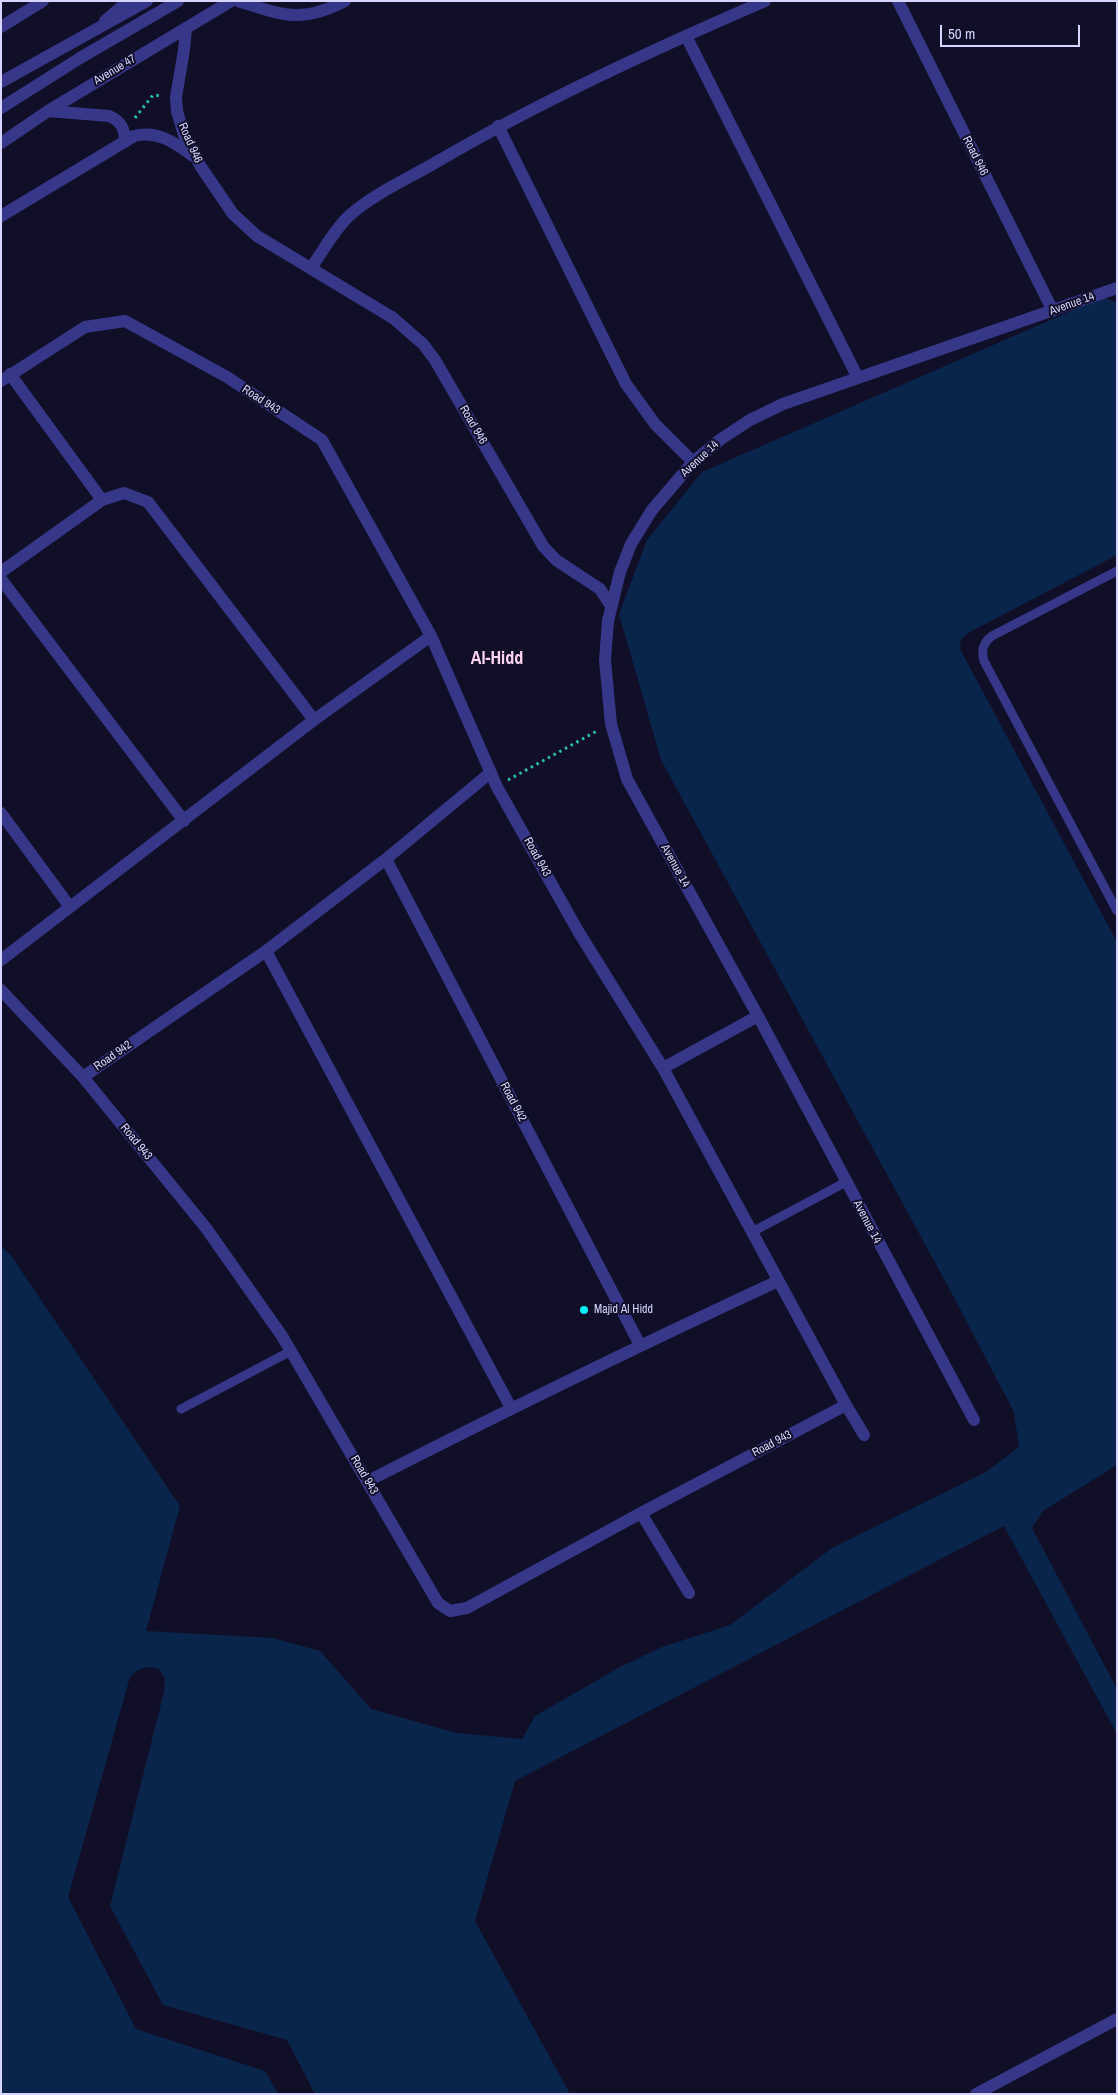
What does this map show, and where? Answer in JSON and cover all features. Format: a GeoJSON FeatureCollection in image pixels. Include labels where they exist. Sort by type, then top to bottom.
{"type":"FeatureCollection","features":[{"type":"Feature","properties":{"kind":"street"},"geometry":{"type":"LineString","coordinates":[[1,27],[43,1]]}},
{"type":"Feature","properties":{"kind":"street"},"geometry":{"type":"LineString","coordinates":[[96,28],[128,1]]}},
{"type":"Feature","properties":{"kind":"street"},"geometry":{"type":"LineString","coordinates":[[1,82],[147,1]]}},
{"type":"Feature","properties":{"kind":"street"},"geometry":{"type":"LineString","coordinates":[[1,108],[80,58],[178,1]]}},
{"type":"Feature","properties":{"kind":"street","name":"Avenue 47"},"geometry":{"type":"LineString","coordinates":[[1,143],[48,111],[232,1]]}},
{"type":"Feature","properties":{"kind":"street"},"geometry":{"type":"LineString","coordinates":[[238,1],[282,15],[295,16],[322,12],[345,1]]}},
{"type":"Feature","properties":{"kind":"street"},"geometry":{"type":"LineString","coordinates":[[311,268],[340,225],[359,208],[498,126],[686,36],[766,1]]}},
{"type":"Feature","properties":{"kind":"street","name":"Road 946"},"geometry":{"type":"LineString","coordinates":[[898,1],[1053,311]]}},
{"type":"Feature","properties":{"kind":"street","name":"Road 946"},"geometry":{"type":"LineString","coordinates":[[186,28],[176,97],[177,111],[184,136],[232,214],[257,236],[393,318],[423,344],[435,360],[543,546],[556,560],[600,589],[611,606]]}},
{"type":"Feature","properties":{"kind":"street"},"geometry":{"type":"LineString","coordinates":[[686,36],[858,378]]}},
{"type":"Feature","properties":{"kind":"street"},"geometry":{"type":"LineString","coordinates":[[48,111],[109,116],[116,119],[123,128],[125,142]]}},
{"type":"Feature","properties":{"kind":"street"},"geometry":{"type":"LineString","coordinates":[[498,126],[626,384],[655,424],[693,462]]}},
{"type":"Feature","properties":{"kind":"street"},"geometry":{"type":"LineString","coordinates":[[1,216],[134,136],[157,134],[196,157]]}},
{"type":"Feature","properties":{"kind":"street","name":"Avenue 14"},"geometry":{"type":"LineString","coordinates":[[974,1420],[758,1016],[627,779],[611,724],[604,660],[611,606],[620,572],[631,544],[652,510],[693,462],[721,439],[750,420],[783,404],[1117,288]]}},
{"type":"Feature","properties":{"kind":"street","name":"Road 943"},"geometry":{"type":"LineString","coordinates":[[6,377],[85,327],[126,321],[227,377],[322,440],[431,636],[497,786],[578,931],[663,1068],[864,1435]]}},
{"type":"Feature","properties":{"kind":"street"},"geometry":{"type":"LineString","coordinates":[[6,377],[102,500]]}},
{"type":"Feature","properties":{"kind":"street"},"geometry":{"type":"LineString","coordinates":[[1,572],[102,500],[124,493],[148,502],[314,720]]}},
{"type":"Feature","properties":{"kind":"street"},"geometry":{"type":"LineString","coordinates":[[1,579],[184,821]]}},
{"type":"Feature","properties":{"kind":"street"},"geometry":{"type":"LineString","coordinates":[[1,960],[314,720],[431,636]]}},
{"type":"Feature","properties":{"kind":"street","name":"Road 942"},"geometry":{"type":"LineString","coordinates":[[83,1077],[266,951],[386,859],[490,773]]}},
{"type":"Feature","properties":{"kind":"street"},"geometry":{"type":"LineString","coordinates":[[1,813],[70,907]]}},
{"type":"Feature","properties":{"kind":"street","name":"Road 942"},"geometry":{"type":"LineString","coordinates":[[386,859],[640,1345]]}},
{"type":"Feature","properties":{"kind":"street"},"geometry":{"type":"LineString","coordinates":[[266,951],[511,1408]]}},
{"type":"Feature","properties":{"kind":"street","name":"Road 943"},"geometry":{"type":"LineString","coordinates":[[1,990],[83,1077],[206,1228],[291,1351],[438,1603],[450,1611],[467,1608],[641,1512],[846,1405]]}},
{"type":"Feature","properties":{"kind":"street"},"geometry":{"type":"LineString","coordinates":[[663,1068],[758,1016]]}},
{"type":"Feature","properties":{"kind":"street"},"geometry":{"type":"LineString","coordinates":[[368,1481],[640,1345],[778,1281]]}},
{"type":"Feature","properties":{"kind":"street"},"geometry":{"type":"LineString","coordinates":[[641,1512],[689,1593]]}},
{"type":"Feature","properties":{"kind":"street"},"geometry":{"type":"LineString","coordinates":[[976,2094],[1117,2019]]}},
{"type":"Feature","properties":{"kind":"lane"},"geometry":{"type":"LineString","coordinates":[[1117,571],[992,636],[984,644],[982,650],[984,661],[1117,911]]}},
{"type":"Feature","properties":{"kind":"lane"},"geometry":{"type":"LineString","coordinates":[[752,1232],[846,1182]]}},
{"type":"Feature","properties":{"kind":"lane"},"geometry":{"type":"LineString","coordinates":[[181,1409],[291,1351]]}},
{"type":"Feature","properties":{"kind":"path"},"geometry":{"type":"LineString","coordinates":[[144,134],[135,119],[153,95],[176,97]]}},
{"type":"Feature","properties":{"kind":"path"},"geometry":{"type":"LineString","coordinates":[[497,786],[611,724]]}},
{"type":"Feature","properties":{"kind":"water"},"geometry":{"type":"Polygon","coordinates":[[[1103,297],[1117,303],[1117,555],[970,632],[961,639],[960,649],[1117,942],[1117,1465],[1043,1511],[1032,1528],[1117,1689],[1117,1734],[1004,1526],[515,1781],[475,1921],[570,2094],[315,2094],[287,2040],[163,2005],[110,1906],[164,1692],[165,1679],[159,1669],[143,1668],[136,1671],[130,1677],[68,1897],[136,2029],[265,2071],[278,2094],[1,2094],[1,1245],[12,1257],[180,1506],[146,1631],[273,1638],[320,1651],[371,1709],[457,1733],[522,1739],[535,1716],[620,1667],[662,1647],[730,1625],[832,1548],[986,1472],[1019,1447],[1014,1412],[950,1290],[661,760],[619,614],[647,540],[702,472],[1103,297]]]}},
{"type":"Feature","properties":{"kind":"place","name":"Majid Al Hidd"},"geometry":{"type":"Point","coordinates":[584,1310]}},
{"type":"Feature","properties":{"kind":"district","name":"Al-Hidd"},"geometry":{"type":"Point","coordinates":[497,659]}}]}
